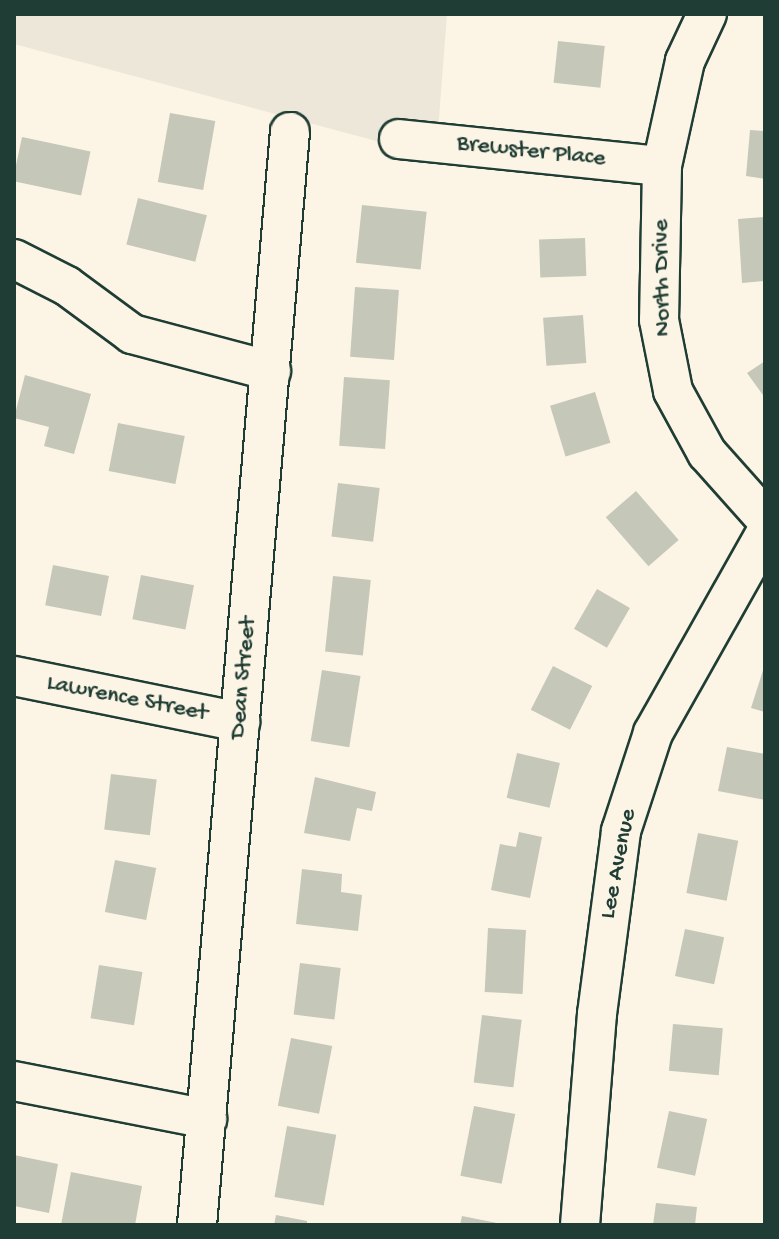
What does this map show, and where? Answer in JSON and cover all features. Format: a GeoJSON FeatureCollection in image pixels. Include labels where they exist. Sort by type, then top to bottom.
{"type":"FeatureCollection","features":[{"type":"Feature","properties":{"kind":"street","name":"North Drive"},"geometry":{"type":"LineString","coordinates":[[707,14],[685,61],[662,166],[659,320],[673,391],[707,453],[765,518]]}},
{"type":"Feature","properties":{"kind":"street","name":"Dean Street"},"geometry":{"type":"LineString","coordinates":[[197,1225],[290,132]]}},
{"type":"Feature","properties":{"kind":"street","name":"Brewster Place"},"geometry":{"type":"LineString","coordinates":[[399,139],[662,166]]}},
{"type":"Feature","properties":{"kind":"street"},"geometry":{"type":"LineString","coordinates":[[14,259],[67,286],[132,334],[271,371]]}},
{"type":"Feature","properties":{"kind":"street","name":"Lee Avenue"},"geometry":{"type":"LineString","coordinates":[[580,1225],[597,1014],[621,831],[653,733],[765,534]]}},
{"type":"Feature","properties":{"kind":"street","name":"Lawrence Street"},"geometry":{"type":"LineString","coordinates":[[14,676],[240,722]]}},
{"type":"Feature","properties":{"kind":"street"},"geometry":{"type":"LineString","coordinates":[[14,1081],[207,1119]]}},
{"type":"Feature","properties":{"kind":"shaded area"},"geometry":{"type":"Polygon","coordinates":[[[14,14],[447,14],[436,157],[14,44],[14,14]]]}},
{"type":"Feature","properties":{"kind":"building"},"geometry":{"type":"Polygon","coordinates":[[[558,41],[605,46],[600,88],[554,83],[558,41]]]}},
{"type":"Feature","properties":{"kind":"building"},"geometry":{"type":"Polygon","coordinates":[[[170,113],[215,121],[203,190],[158,182],[170,113]]]}},
{"type":"Feature","properties":{"kind":"building"},"geometry":{"type":"Polygon","coordinates":[[[750,130],[765,131],[765,179],[746,176],[750,130]]]}},
{"type":"Feature","properties":{"kind":"building"},"geometry":{"type":"Polygon","coordinates":[[[22,137],[90,152],[81,196],[14,181],[22,137]]]}},
{"type":"Feature","properties":{"kind":"building"},"geometry":{"type":"Polygon","coordinates":[[[138,198],[207,215],[195,262],[126,245],[138,198]]]}},
{"type":"Feature","properties":{"kind":"building"},"geometry":{"type":"Polygon","coordinates":[[[362,205],[427,212],[421,269],[356,263],[362,205]]]}},
{"type":"Feature","properties":{"kind":"building"},"geometry":{"type":"Polygon","coordinates":[[[765,217],[765,281],[742,283],[738,219],[765,217]]]}},
{"type":"Feature","properties":{"kind":"building"},"geometry":{"type":"Polygon","coordinates":[[[585,238],[586,276],[540,278],[539,240],[585,238]]]}},
{"type":"Feature","properties":{"kind":"building"},"geometry":{"type":"Polygon","coordinates":[[[355,287],[399,290],[394,360],[350,357],[355,287]]]}},
{"type":"Feature","properties":{"kind":"building"},"geometry":{"type":"Polygon","coordinates":[[[583,315],[586,363],[546,366],[543,318],[583,315]]]}},
{"type":"Feature","properties":{"kind":"building"},"geometry":{"type":"Polygon","coordinates":[[[765,361],[765,398],[747,373],[765,361]]]}},
{"type":"Feature","properties":{"kind":"building"},"geometry":{"type":"Polygon","coordinates":[[[25,375],[91,394],[74,454],[44,446],[49,427],[14,418],[25,375]]]}},
{"type":"Feature","properties":{"kind":"building"},"geometry":{"type":"Polygon","coordinates":[[[344,377],[390,380],[385,449],[339,446],[344,377]]]}},
{"type":"Feature","properties":{"kind":"building"},"geometry":{"type":"Polygon","coordinates":[[[595,392],[610,443],[566,456],[550,406],[595,392]]]}},
{"type":"Feature","properties":{"kind":"building"},"geometry":{"type":"Polygon","coordinates":[[[118,423],[185,436],[175,484],[109,471],[118,423]]]}},
{"type":"Feature","properties":{"kind":"building"},"geometry":{"type":"Polygon","coordinates":[[[338,483],[380,488],[373,542],[331,537],[338,483]]]}},
{"type":"Feature","properties":{"kind":"building"},"geometry":{"type":"Polygon","coordinates":[[[636,491],[679,540],[648,566],[606,517],[636,491]]]}},
{"type":"Feature","properties":{"kind":"building"},"geometry":{"type":"Polygon","coordinates":[[[53,565],[109,576],[101,616],[45,605],[53,565]]]}},
{"type":"Feature","properties":{"kind":"building"},"geometry":{"type":"Polygon","coordinates":[[[141,575],[194,585],[185,629],[132,619],[141,575]]]}},
{"type":"Feature","properties":{"kind":"building"},"geometry":{"type":"Polygon","coordinates":[[[333,576],[371,580],[363,656],[325,652],[333,576]]]}},
{"type":"Feature","properties":{"kind":"building"},"geometry":{"type":"Polygon","coordinates":[[[597,589],[630,608],[607,648],[574,629],[597,589]]]}},
{"type":"Feature","properties":{"kind":"building"},"geometry":{"type":"Polygon","coordinates":[[[553,666],[592,686],[570,730],[531,710],[553,666]]]}},
{"type":"Feature","properties":{"kind":"building"},"geometry":{"type":"Polygon","coordinates":[[[765,667],[765,712],[751,708],[765,667]]]}},
{"type":"Feature","properties":{"kind":"building"},"geometry":{"type":"Polygon","coordinates":[[[322,670],[361,676],[349,747],[311,741],[322,670]]]}},
{"type":"Feature","properties":{"kind":"building"},"geometry":{"type":"Polygon","coordinates":[[[727,747],[765,754],[765,800],[718,791],[727,747]]]}},
{"type":"Feature","properties":{"kind":"building"},"geometry":{"type":"Polygon","coordinates":[[[517,753],[560,763],[550,808],[507,798],[517,753]]]}},
{"type":"Feature","properties":{"kind":"building"},"geometry":{"type":"Polygon","coordinates":[[[111,774],[157,780],[150,835],[104,830],[111,774]]]}},
{"type":"Feature","properties":{"kind":"building"},"geometry":{"type":"Polygon","coordinates":[[[315,777],[376,792],[372,811],[357,808],[350,841],[304,833],[315,777]]]}},
{"type":"Feature","properties":{"kind":"building"},"geometry":{"type":"Polygon","coordinates":[[[519,832],[542,837],[530,898],[491,890],[500,844],[516,847],[519,832]]]}},
{"type":"Feature","properties":{"kind":"building"},"geometry":{"type":"Polygon","coordinates":[[[698,833],[738,841],[727,901],[686,893],[698,833]]]}},
{"type":"Feature","properties":{"kind":"building"},"geometry":{"type":"Polygon","coordinates":[[[115,860],[156,868],[146,920],[105,912],[115,860]]]}},
{"type":"Feature","properties":{"kind":"building"},"geometry":{"type":"Polygon","coordinates":[[[302,869],[342,874],[341,892],[362,895],[358,931],[296,924],[302,869]]]}},
{"type":"Feature","properties":{"kind":"building"},"geometry":{"type":"Polygon","coordinates":[[[488,928],[526,930],[523,994],[485,992],[488,928]]]}},
{"type":"Feature","properties":{"kind":"building"},"geometry":{"type":"Polygon","coordinates":[[[685,929],[724,937],[714,984],[675,976],[685,929]]]}},
{"type":"Feature","properties":{"kind":"building"},"geometry":{"type":"Polygon","coordinates":[[[300,963],[341,968],[334,1020],[294,1015],[300,963]]]}},
{"type":"Feature","properties":{"kind":"building"},"geometry":{"type":"Polygon","coordinates":[[[99,965],[142,972],[134,1025],[91,1018],[99,965]]]}},
{"type":"Feature","properties":{"kind":"building"},"geometry":{"type":"Polygon","coordinates":[[[482,1015],[522,1020],[513,1087],[474,1082],[482,1015]]]}},
{"type":"Feature","properties":{"kind":"building"},"geometry":{"type":"Polygon","coordinates":[[[673,1024],[723,1028],[719,1075],[669,1071],[673,1024]]]}},
{"type":"Feature","properties":{"kind":"building"},"geometry":{"type":"Polygon","coordinates":[[[291,1038],[332,1046],[319,1114],[278,1106],[291,1038]]]}},
{"type":"Feature","properties":{"kind":"building"},"geometry":{"type":"Polygon","coordinates":[[[474,1106],[515,1114],[502,1184],[460,1176],[474,1106]]]}},
{"type":"Feature","properties":{"kind":"building"},"geometry":{"type":"Polygon","coordinates":[[[669,1111],[707,1119],[695,1176],[657,1168],[669,1111]]]}},
{"type":"Feature","properties":{"kind":"building"},"geometry":{"type":"Polygon","coordinates":[[[287,1126],[336,1135],[324,1206],[274,1197],[287,1126]]]}},
{"type":"Feature","properties":{"kind":"building"},"geometry":{"type":"Polygon","coordinates":[[[14,1155],[58,1164],[49,1213],[14,1206],[14,1155]]]}},
{"type":"Feature","properties":{"kind":"building"},"geometry":{"type":"Polygon","coordinates":[[[71,1172],[142,1186],[135,1225],[61,1225],[71,1172]]]}},
{"type":"Feature","properties":{"kind":"building"},"geometry":{"type":"Polygon","coordinates":[[[656,1203],[697,1207],[695,1225],[653,1225],[656,1203]]]}},
{"type":"Feature","properties":{"kind":"building"},"geometry":{"type":"Polygon","coordinates":[[[276,1215],[307,1221],[307,1225],[274,1225],[276,1215]]]}},
{"type":"Feature","properties":{"kind":"building"},"geometry":{"type":"Polygon","coordinates":[[[462,1216],[502,1224],[502,1225],[460,1225],[462,1216]]]}}]}
